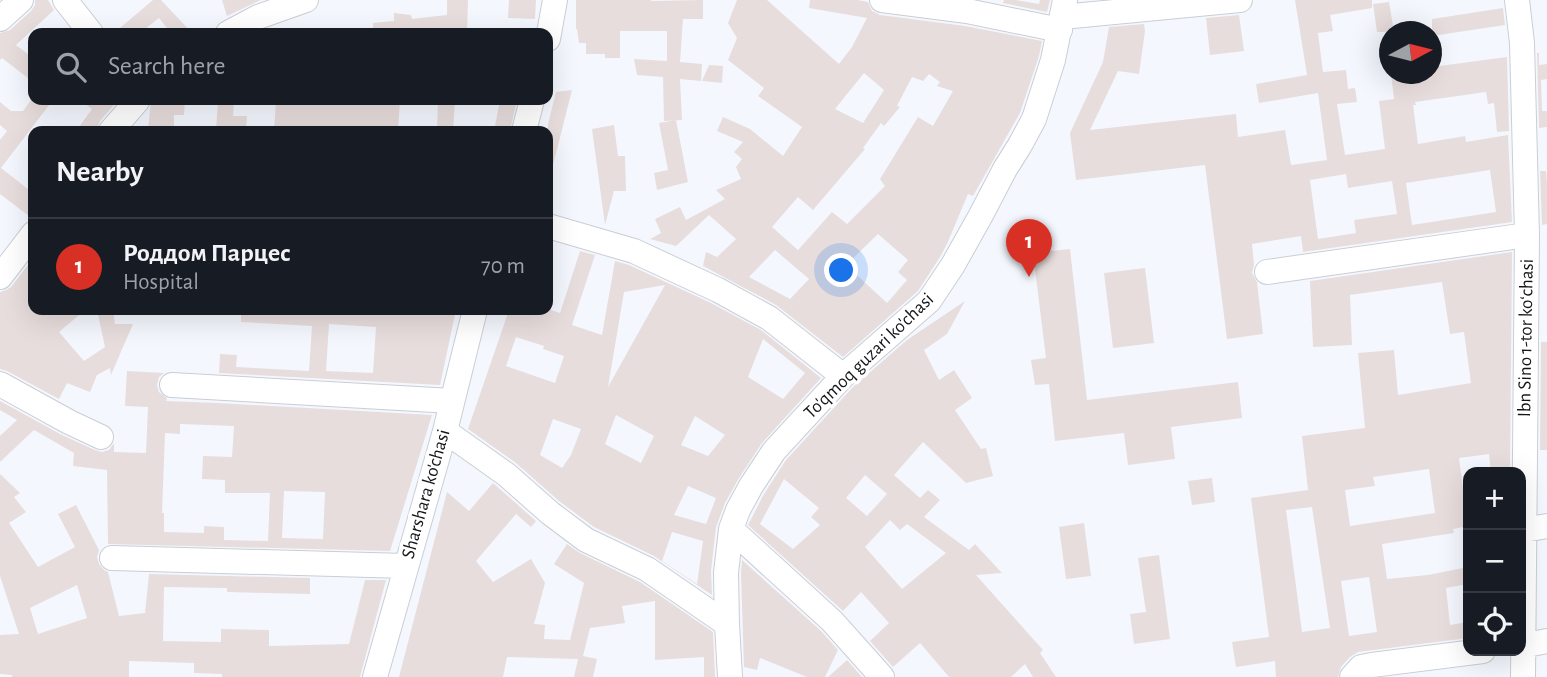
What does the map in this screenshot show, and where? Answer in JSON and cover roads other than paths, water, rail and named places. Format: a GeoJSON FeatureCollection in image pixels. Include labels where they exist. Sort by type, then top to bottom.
{"type":"FeatureCollection","features":[{"type":"Feature","properties":{"kind":"street"},"geometry":{"type":"LineString","coordinates":[[0,19],[21,0]]}},
{"type":"Feature","properties":{"kind":"street"},"geometry":{"type":"LineString","coordinates":[[65,0],[87,28]]}},
{"type":"Feature","properties":{"kind":"street"},"geometry":{"type":"LineString","coordinates":[[233,28],[255,8],[306,0]]}},
{"type":"Feature","properties":{"kind":"street"},"geometry":{"type":"LineString","coordinates":[[550,28],[555,0]]}},
{"type":"Feature","properties":{"kind":"street"},"geometry":{"type":"LineString","coordinates":[[882,0],[967,10],[1062,15],[1240,0]]}},
{"type":"Feature","properties":{"kind":"street","name":"Ibn Sino 1-tor koʻchasi"},"geometry":{"type":"LineString","coordinates":[[1517,0],[1522,43],[1527,235],[1537,272],[1535,528],[1526,610]]}},
{"type":"Feature","properties":{"kind":"street","name":"To'qmoq guzari ko'chasi"},"geometry":{"type":"LineString","coordinates":[[730,677],[726,573],[731,529],[751,486],[774,451],[843,376],[929,301],[953,265],[1034,119],[1054,61],[1062,15]]}},
{"type":"Feature","properties":{"kind":"street"},"geometry":{"type":"LineString","coordinates":[[115,126],[134,105]]}},
{"type":"Feature","properties":{"kind":"street"},"geometry":{"type":"LineString","coordinates":[[525,126],[531,105]]}},
{"type":"Feature","properties":{"kind":"street"},"geometry":{"type":"LineString","coordinates":[[553,227],[634,251],[719,290],[769,318],[843,376]]}},
{"type":"Feature","properties":{"kind":"street"},"geometry":{"type":"LineString","coordinates":[[1267,272],[1527,235]]}},
{"type":"Feature","properties":{"kind":"street"},"geometry":{"type":"LineString","coordinates":[[0,277],[28,241]]}},
{"type":"Feature","properties":{"kind":"street","name":"Sharshara ko'chasi"},"geometry":{"type":"LineString","coordinates":[[375,677],[445,431],[474,315]]}},
{"type":"Feature","properties":{"kind":"street"},"geometry":{"type":"LineString","coordinates":[[0,384],[101,437]]}},
{"type":"Feature","properties":{"kind":"street"},"geometry":{"type":"LineString","coordinates":[[172,385],[452,401]]}},
{"type":"Feature","properties":{"kind":"street"},"geometry":{"type":"LineString","coordinates":[[445,431],[507,475],[586,540],[647,569],[727,624]]}},
{"type":"Feature","properties":{"kind":"street"},"geometry":{"type":"LineString","coordinates":[[731,529],[832,621],[882,677]]}},
{"type":"Feature","properties":{"kind":"street"},"geometry":{"type":"LineString","coordinates":[[112,558],[406,566]]}},
{"type":"Feature","properties":{"kind":"street"},"geometry":{"type":"LineString","coordinates":[[1526,645],[1547,641]]}},
{"type":"Feature","properties":{"kind":"street"},"geometry":{"type":"LineString","coordinates":[[1352,677],[1361,667],[1463,654]]}},
{"type":"Feature","properties":{"kind":"street","name":"Ibn Sino 1-tor koʻchasi"},"geometry":{"type":"LineString","coordinates":[[1522,656],[1523,677]]}},
{"type":"Feature","properties":{"kind":"place","name":"Роддом Парцес"},"geometry":{"type":"Point","coordinates":[1029,277]}}]}
